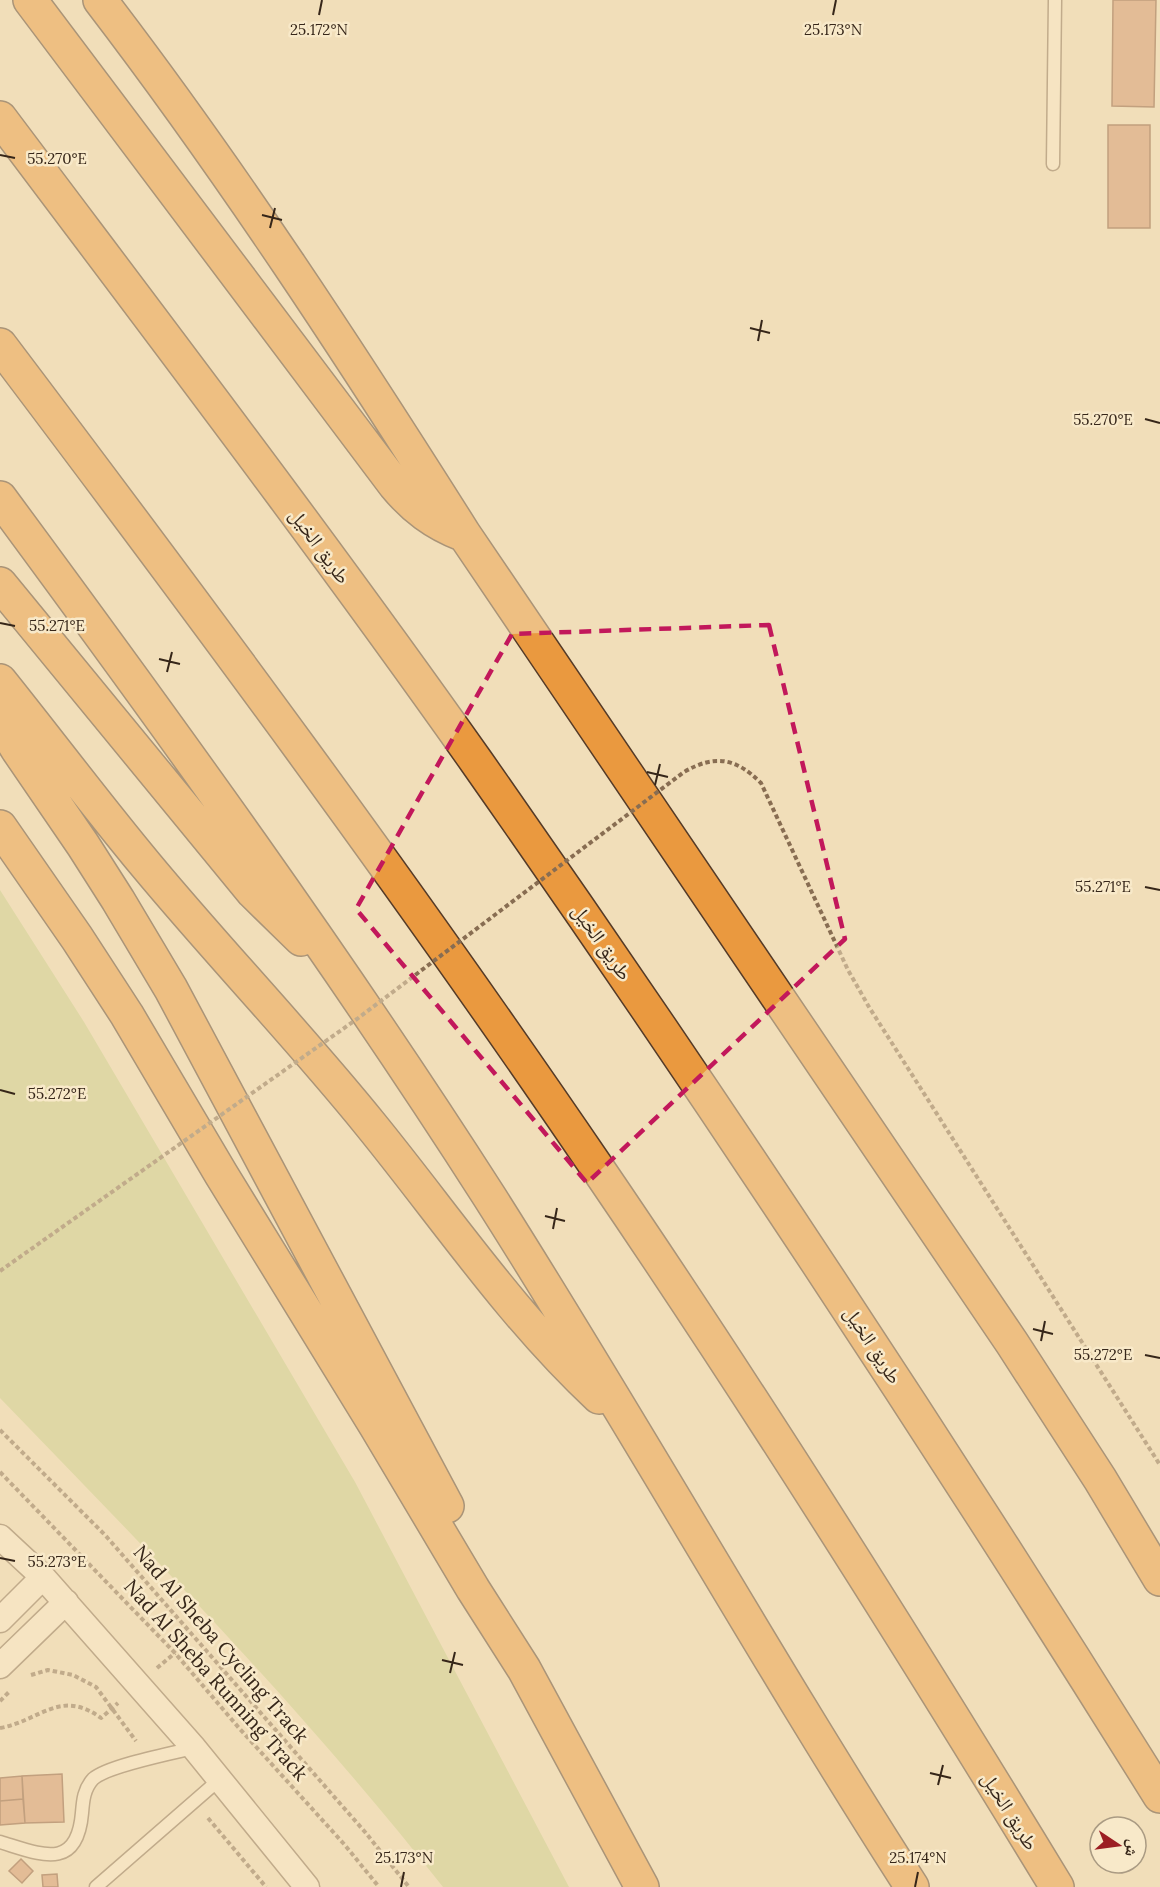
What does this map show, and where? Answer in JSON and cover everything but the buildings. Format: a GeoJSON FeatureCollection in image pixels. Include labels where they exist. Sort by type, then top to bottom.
{"type":"FeatureCollection","features":[{"type":"Feature","properties":{"kind":"highway"},"geometry":{"type":"LineString","coordinates":[[30,0],[400,491],[432,520],[464,534]]}},
{"type":"Feature","properties":{"kind":"highway"},"geometry":{"type":"LineString","coordinates":[[100,0],[210,150],[298,276],[464,534],[1012,1343],[1100,1479],[1160,1579]]}},
{"type":"Feature","properties":{"kind":"highway","name":"طريق الخيل"},"geometry":{"type":"LineString","coordinates":[[0,118],[324,551],[473,757],[618,964],[761,1174],[912,1404],[1160,1796]]}},
{"type":"Feature","properties":{"kind":"highway","name":"طريق الخيل"},"geometry":{"type":"LineString","coordinates":[[0,345],[290,733],[445,949],[596,1167],[737,1378],[868,1581],[1057,1887]]}},
{"type":"Feature","properties":{"kind":"highway"},"geometry":{"type":"LineString","coordinates":[[0,498],[186,753],[337,969],[486,1193],[633,1429],[772,1664],[912,1887]]}},
{"type":"Feature","properties":{"kind":"highway"},"geometry":{"type":"LineString","coordinates":[[0,584],[253,892],[300,939],[337,969]]}},
{"type":"Feature","properties":{"kind":"highway"},"geometry":{"type":"LineString","coordinates":[[0,681],[145,864],[319,1062],[371,1125],[507,1299],[547,1345],[633,1429]]}},
{"type":"Feature","properties":{"kind":"highway"},"geometry":{"type":"LineString","coordinates":[[0,721],[83,845],[171,989],[433,1478],[470,1551],[524,1669],[642,1887]]}},
{"type":"Feature","properties":{"kind":"highway"},"geometry":{"type":"LineString","coordinates":[[0,827],[65,920],[127,1015],[221,1174],[524,1669]]}},
{"type":"Feature","properties":{"kind":"street"},"geometry":{"type":"LineString","coordinates":[[0,1537],[66,1602],[194,1748],[307,1887]]}},
{"type":"Feature","properties":{"kind":"street"},"geometry":{"type":"LineString","coordinates":[[0,1620],[43,1577]]}},
{"type":"Feature","properties":{"kind":"street"},"geometry":{"type":"LineString","coordinates":[[0,1666],[66,1602]]}},
{"type":"Feature","properties":{"kind":"lane"},"geometry":{"type":"LineString","coordinates":[[1053,164],[1055,0]]}},
{"type":"Feature","properties":{"kind":"lane"},"geometry":{"type":"LineString","coordinates":[[0,1842],[46,1855],[66,1851],[79,1835],[83,1795],[100,1774],[194,1748]]}},
{"type":"Feature","properties":{"kind":"lane"},"geometry":{"type":"LineString","coordinates":[[96,1887],[220,1779]]}},
{"type":"Feature","properties":{"kind":"path"},"geometry":{"type":"LineString","coordinates":[[0,1271],[357,1019],[684,772],[699,763],[716,760],[733,762],[748,770],[761,783],[863,998],[1160,1465]]}},
{"type":"Feature","properties":{"kind":"path","name":"Nad Al Sheba Cycling Track"},"geometry":{"type":"LineString","coordinates":[[0,1430],[105,1535],[365,1832],[409,1887]]}},
{"type":"Feature","properties":{"kind":"path","name":"Nad Al Sheba Running Track"},"geometry":{"type":"LineString","coordinates":[[0,1472],[175,1653],[344,1844],[379,1887]]}},
{"type":"Feature","properties":{"kind":"path"},"geometry":{"type":"LineString","coordinates":[[0,1728],[62,1706],[76,1705],[101,1718],[175,1653]]}},
{"type":"Feature","properties":{"kind":"path"},"geometry":{"type":"LineString","coordinates":[[25,1677],[48,1670],[72,1675],[96,1687],[149,1759]]}},
{"type":"Feature","properties":{"kind":"path"},"geometry":{"type":"LineString","coordinates":[[0,1701],[13,1688]]}},
{"type":"Feature","properties":{"kind":"path"},"geometry":{"type":"LineString","coordinates":[[194,1801],[266,1887]]}},
{"type":"Feature","properties":{"kind":"highlighted area"},"geometry":{"type":"Polygon","coordinates":[[[769,625],[845,939],[587,1183],[356,909],[512,634],[769,625]]]}},
{"type":"Feature","properties":{"kind":"green space"},"geometry":{"type":"Polygon","coordinates":[[[0,890],[84,1022],[355,1482],[569,1887],[443,1887],[338,1760],[228,1637],[0,1398],[0,890]]]}}]}
